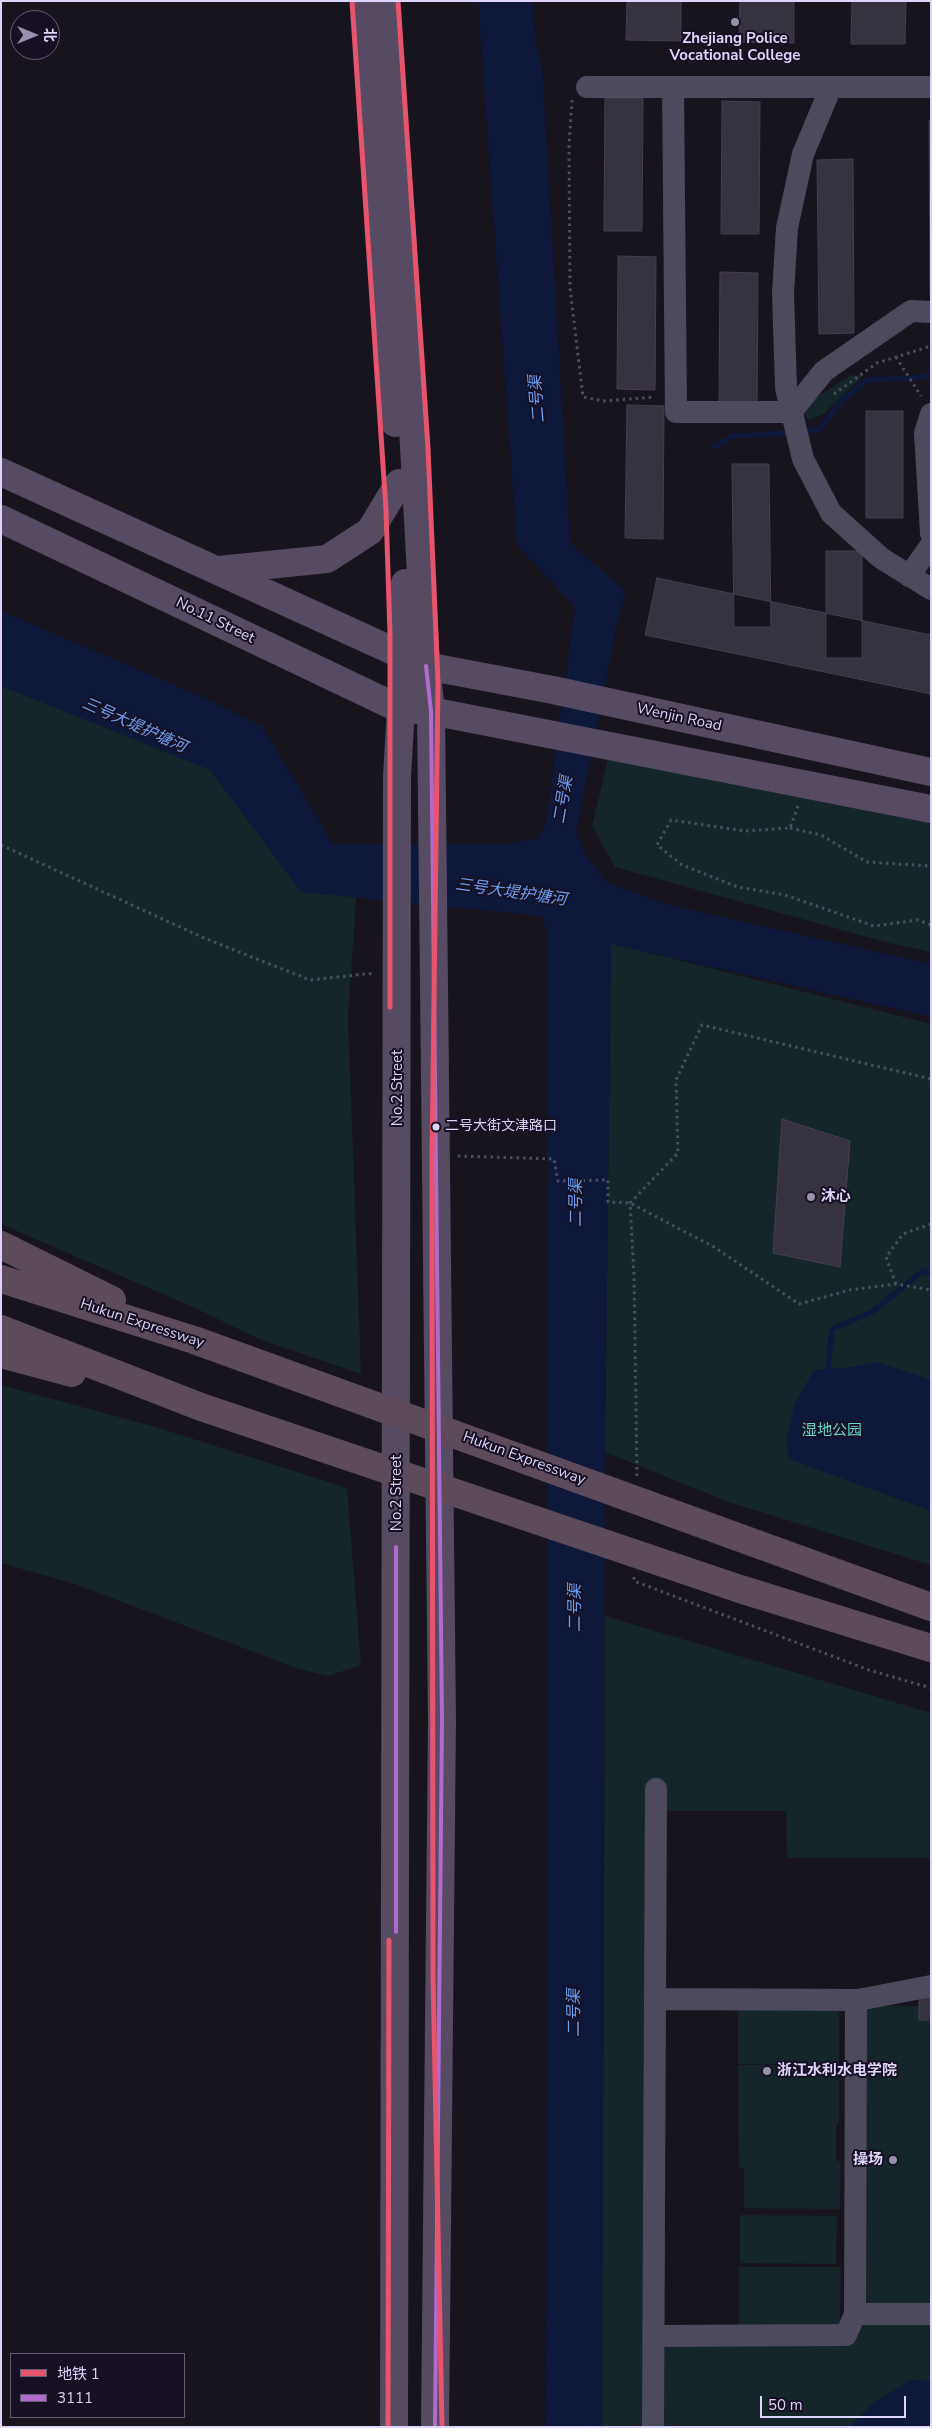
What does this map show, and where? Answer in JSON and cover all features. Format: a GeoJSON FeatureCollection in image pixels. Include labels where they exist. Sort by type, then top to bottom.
{"type":"FeatureCollection","features":[{"type":"Feature","properties":{"kind":"highway"},"geometry":{"type":"LineString","coordinates":[[1,1245],[194,1340]]}},
{"type":"Feature","properties":{"kind":"highway","name":"Hukun Expressway"},"geometry":{"type":"LineString","coordinates":[[1,1279],[194,1340],[931,1607]]}},
{"type":"Feature","properties":{"kind":"highway"},"geometry":{"type":"LineString","coordinates":[[1,1329],[201,1407],[681,1569],[931,1648]]}},
{"type":"Feature","properties":{"kind":"highway"},"geometry":{"type":"LineString","coordinates":[[1,1354],[201,1407]]}},
{"type":"Feature","properties":{"kind":"main road"},"geometry":{"type":"LineString","coordinates":[[365,1],[405,571],[415,661],[431,711],[442,1720],[435,2427]]}},
{"type":"Feature","properties":{"kind":"main road"},"geometry":{"type":"LineString","coordinates":[[385,1],[404,263],[415,661]]}},
{"type":"Feature","properties":{"kind":"main road"},"geometry":{"type":"LineString","coordinates":[[1,472],[415,661]]}},
{"type":"Feature","properties":{"kind":"main road"},"geometry":{"type":"LineString","coordinates":[[217,570],[327,559],[370,531],[399,483]]}},
{"type":"Feature","properties":{"kind":"main road","name":"No.11 Street"},"geometry":{"type":"LineString","coordinates":[[1,519],[400,709],[431,711]]}},
{"type":"Feature","properties":{"kind":"main road","name":"Wenjin Road"},"geometry":{"type":"LineString","coordinates":[[415,661],[931,772]]}},
{"type":"Feature","properties":{"kind":"main road","name":"No.2 Street"},"geometry":{"type":"LineString","coordinates":[[394,2427],[398,815],[400,709],[415,661]]}},
{"type":"Feature","properties":{"kind":"main road"},"geometry":{"type":"LineString","coordinates":[[431,711],[541,732],[600,746],[931,810]]}},
{"type":"Feature","properties":{"kind":"street"},"geometry":{"type":"LineString","coordinates":[[587,87],[931,87]]}},
{"type":"Feature","properties":{"kind":"street"},"geometry":{"type":"LineString","coordinates":[[673,87],[676,412],[792,416]]}},
{"type":"Feature","properties":{"kind":"street"},"geometry":{"type":"LineString","coordinates":[[831,87],[803,154],[788,228],[783,293],[786,388],[803,459],[832,513],[881,558],[931,589]]}},
{"type":"Feature","properties":{"kind":"street"},"geometry":{"type":"LineString","coordinates":[[792,416],[824,371],[911,311],[931,312]]}},
{"type":"Feature","properties":{"kind":"street"},"geometry":{"type":"LineString","coordinates":[[931,414],[925,433],[931,534]]}},
{"type":"Feature","properties":{"kind":"street"},"geometry":{"type":"LineString","coordinates":[[909,576],[931,545]]}},
{"type":"Feature","properties":{"kind":"street"},"geometry":{"type":"LineString","coordinates":[[652,2427],[656,1789]]}},
{"type":"Feature","properties":{"kind":"street"},"geometry":{"type":"LineString","coordinates":[[655,1999],[858,2000],[931,1986]]}},
{"type":"Feature","properties":{"kind":"street"},"geometry":{"type":"LineString","coordinates":[[659,2336],[846,2335],[855,2314],[856,2006]]}},
{"type":"Feature","properties":{"kind":"street"},"geometry":{"type":"LineString","coordinates":[[855,2314],[931,2314]]}},
{"type":"Feature","properties":{"kind":"path"},"geometry":{"type":"LineString","coordinates":[[587,87],[572,96],[569,146],[570,288],[583,397],[603,401],[676,396]]}},
{"type":"Feature","properties":{"kind":"path"},"geometry":{"type":"LineString","coordinates":[[830,396],[877,363],[931,346]]}},
{"type":"Feature","properties":{"kind":"path"},"geometry":{"type":"LineString","coordinates":[[896,357],[917,390]]}},
{"type":"Feature","properties":{"kind":"path"},"geometry":{"type":"LineString","coordinates":[[790,828],[800,803]]}},
{"type":"Feature","properties":{"kind":"path"},"geometry":{"type":"LineString","coordinates":[[931,866],[867,862],[821,835],[790,828],[746,831],[670,820],[657,845],[682,865],[738,887],[785,896],[874,926],[918,920],[931,925]]}},
{"type":"Feature","properties":{"kind":"path"},"geometry":{"type":"LineString","coordinates":[[1,845],[204,938],[310,980],[398,971]]}},
{"type":"Feature","properties":{"kind":"path"},"geometry":{"type":"LineString","coordinates":[[630,1203],[678,1153],[676,1080],[702,1025],[931,1079]]}},
{"type":"Feature","properties":{"kind":"path"},"geometry":{"type":"LineString","coordinates":[[436,1155],[554,1159],[558,1181],[608,1180],[608,1202],[630,1203],[714,1246],[799,1304],[850,1290],[896,1284],[931,1290]]}},
{"type":"Feature","properties":{"kind":"path"},"geometry":{"type":"LineString","coordinates":[[896,1284],[886,1257],[903,1234],[931,1224]]}},
{"type":"Feature","properties":{"kind":"green space"},"geometry":{"type":"Polygon","coordinates":[[[851,375],[863,376],[823,414],[808,420],[800,408],[851,375]]]}},
{"type":"Feature","properties":{"kind":"green space"},"geometry":{"type":"Polygon","coordinates":[[[1,645],[236,735],[357,885],[348,1017],[361,1374],[259,1339],[195,1308],[1,1224],[1,645]]]}},
{"type":"Feature","properties":{"kind":"green space"},"geometry":{"type":"Polygon","coordinates":[[[613,738],[931,817],[931,952],[885,942],[615,867],[592,826],[613,738]]]}},
{"type":"Feature","properties":{"kind":"green space","name":"湿地公园"},"geometry":{"type":"Polygon","coordinates":[[[611,943],[931,1024],[931,1565],[729,1502],[605,1452],[611,943]]]}},
{"type":"Feature","properties":{"kind":"green space"},"geometry":{"type":"Polygon","coordinates":[[[1,1385],[159,1428],[347,1488],[361,1665],[328,1676],[299,1669],[72,1583],[1,1563],[1,1385]]]}},
{"type":"Feature","properties":{"kind":"green space"},"geometry":{"type":"Polygon","coordinates":[[[605,1616],[931,1713],[931,1858],[787,1858],[786,1811],[655,1811],[651,2336],[846,2335],[856,2006],[931,2006],[931,2427],[602,2427],[605,1616]]]}},
{"type":"Feature","properties":{"kind":"green space"},"geometry":{"type":"Polygon","coordinates":[[[738,2006],[839,2006],[839,2064],[738,2064],[738,2006]]]}},
{"type":"Feature","properties":{"kind":"green space"},"geometry":{"type":"Polygon","coordinates":[[[738,2065],[839,2065],[839,2123],[836,2124],[836,2161],[841,2161],[840,2209],[744,2208],[744,2168],[739,2167],[738,2065]]]}},
{"type":"Feature","properties":{"kind":"green space"},"geometry":{"type":"Polygon","coordinates":[[[740,2215],[837,2216],[836,2264],[740,2263],[740,2215]]]}},
{"type":"Feature","properties":{"kind":"green space"},"geometry":{"type":"Polygon","coordinates":[[[739,2267],[841,2267],[840,2325],[739,2325],[739,2267]]]}},
{"type":"Feature","properties":{"kind":"water"},"geometry":{"type":"Polygon","coordinates":[[[478,1],[532,1],[536,44],[542,66],[570,543],[626,591],[616,629],[576,832],[587,857],[607,882],[665,904],[931,964],[931,1017],[611,944],[605,1452],[602,2427],[546,2427],[548,936],[542,916],[301,892],[210,770],[1,686],[1,611],[202,697],[262,726],[333,844],[502,844],[536,839],[546,824],[575,607],[517,545],[478,1]]]}},
{"type":"Feature","properties":{"kind":"water"},"geometry":{"type":"Polygon","coordinates":[[[877,1362],[931,1380],[931,1511],[789,1459],[786,1439],[795,1403],[814,1370],[844,1368],[877,1362]]]}},
{"type":"Feature","properties":{"kind":"water"},"geometry":{"type":"Polygon","coordinates":[[[910,2380],[931,2381],[931,2427],[848,2427],[875,2402],[910,2380]]]}},
{"type":"Feature","properties":{"kind":"building"},"geometry":{"type":"Polygon","coordinates":[[[627,1],[681,1],[681,41],[626,40],[627,1]]]}},
{"type":"Feature","properties":{"kind":"building"},"geometry":{"type":"Polygon","coordinates":[[[740,1],[794,1],[794,43],[739,42],[740,1]]]}},
{"type":"Feature","properties":{"kind":"building"},"geometry":{"type":"Polygon","coordinates":[[[852,1],[906,1],[905,44],[851,44],[852,1]]]}},
{"type":"Feature","properties":{"kind":"building"},"geometry":{"type":"Polygon","coordinates":[[[605,98],[643,98],[642,231],[604,231],[605,98]]]}},
{"type":"Feature","properties":{"kind":"building"},"geometry":{"type":"Polygon","coordinates":[[[722,101],[760,102],[759,234],[721,234],[722,101]]]}},
{"type":"Feature","properties":{"kind":"building"},"geometry":{"type":"Polygon","coordinates":[[[929,121],[931,121],[931,295],[930,295],[929,121]]]}},
{"type":"Feature","properties":{"kind":"building"},"geometry":{"type":"Polygon","coordinates":[[[853,159],[854,333],[819,334],[817,160],[853,159]]]}},
{"type":"Feature","properties":{"kind":"building"},"geometry":{"type":"Polygon","coordinates":[[[618,256],[656,257],[655,390],[617,389],[618,256]]]}},
{"type":"Feature","properties":{"kind":"building"},"geometry":{"type":"Polygon","coordinates":[[[720,272],[758,273],[757,406],[719,405],[720,272]]]}},
{"type":"Feature","properties":{"kind":"building"},"geometry":{"type":"Polygon","coordinates":[[[627,405],[664,406],[663,539],[625,538],[627,405]]]}},
{"type":"Feature","properties":{"kind":"building"},"geometry":{"type":"Polygon","coordinates":[[[866,411],[903,411],[903,518],[866,518],[866,411]]]}},
{"type":"Feature","properties":{"kind":"building"},"geometry":{"type":"Polygon","coordinates":[[[732,464],[769,464],[771,627],[734,627],[732,464]]]}},
{"type":"Feature","properties":{"kind":"building"},"geometry":{"type":"Polygon","coordinates":[[[826,551],[862,551],[862,658],[826,658],[826,551]]]}},
{"type":"Feature","properties":{"kind":"building"},"geometry":{"type":"Polygon","coordinates":[[[657,578],[931,635],[931,694],[645,635],[657,578]]]}},
{"type":"Feature","properties":{"kind":"building","name":"沐心"},"geometry":{"type":"Polygon","coordinates":[[[782,1119],[850,1141],[840,1267],[773,1253],[782,1119]]]}},
{"type":"Feature","properties":{"kind":"building"},"geometry":{"type":"Polygon","coordinates":[[[919,1997],[931,1997],[931,2020],[919,2020],[919,1997]]]}},
{"type":"Feature","properties":{"kind":"waterway"},"geometry":{"type":"LineString","coordinates":[[801,432],[820,429],[841,401],[867,380],[912,378],[931,375]]}},
{"type":"Feature","properties":{"kind":"waterway"},"geometry":{"type":"LineString","coordinates":[[714,447],[732,436],[792,433]]}},
{"type":"Feature","properties":{"kind":"waterway"},"geometry":{"type":"LineString","coordinates":[[828,1369],[832,1329],[872,1312],[923,1271],[931,1273]]}},
{"type":"Feature","properties":{"kind":"metro line","name":"1"},"geometry":{"type":"LineString","coordinates":[[352,1],[386,510],[390,634],[390,1007]]}},
{"type":"Feature","properties":{"kind":"metro line","name":"1"},"geometry":{"type":"LineString","coordinates":[[398,1],[428,448],[438,682],[432,1157],[433,1975],[442,2427]]}},
{"type":"Feature","properties":{"kind":"metro line","name":"1"},"geometry":{"type":"LineString","coordinates":[[388,2427],[389,1940]]}},
{"type":"Feature","properties":{"kind":"transit line","name":"3111"},"geometry":{"type":"LineString","coordinates":[[426,666],[431,711],[442,1720],[435,2427]]}},
{"type":"Feature","properties":{"kind":"transit line","name":"3111"},"geometry":{"type":"LineString","coordinates":[[396,1547],[396,1932]]}},
{"type":"Feature","properties":{"kind":"place","name":"Zhejiang Police Vocational College"},"geometry":{"type":"Point","coordinates":[735,22]}},
{"type":"Feature","properties":{"kind":"place","name":"二号大街文津路口"},"geometry":{"type":"Point","coordinates":[436,1127]}},
{"type":"Feature","properties":{"kind":"place","name":"沐心"},"geometry":{"type":"Point","coordinates":[811,1197]}},
{"type":"Feature","properties":{"kind":"place","name":"浙江水利水电学院"},"geometry":{"type":"Point","coordinates":[767,2071]}},
{"type":"Feature","properties":{"kind":"place","name":"操场"},"geometry":{"type":"Point","coordinates":[893,2160]}},
{"type":"Feature","properties":{"kind":"water label","name":"二号渠"},"geometry":{"type":"Point","coordinates":[538,399]}},
{"type":"Feature","properties":{"kind":"water label","name":"三号大堤护塘河"},"geometry":{"type":"Point","coordinates":[134,726]}},
{"type":"Feature","properties":{"kind":"water label","name":"二号渠"},"geometry":{"type":"Point","coordinates":[564,800]}},
{"type":"Feature","properties":{"kind":"water label","name":"三号大堤护塘河"},"geometry":{"type":"Point","coordinates":[511,893]}},
{"type":"Feature","properties":{"kind":"water label","name":"二号渠"},"geometry":{"type":"Point","coordinates":[577,1203]}},
{"type":"Feature","properties":{"kind":"water label","name":"二号渠"},"geometry":{"type":"Point","coordinates":[576,1608]}},
{"type":"Feature","properties":{"kind":"water label","name":"二号渠"},"geometry":{"type":"Point","coordinates":[575,2013]}}]}
